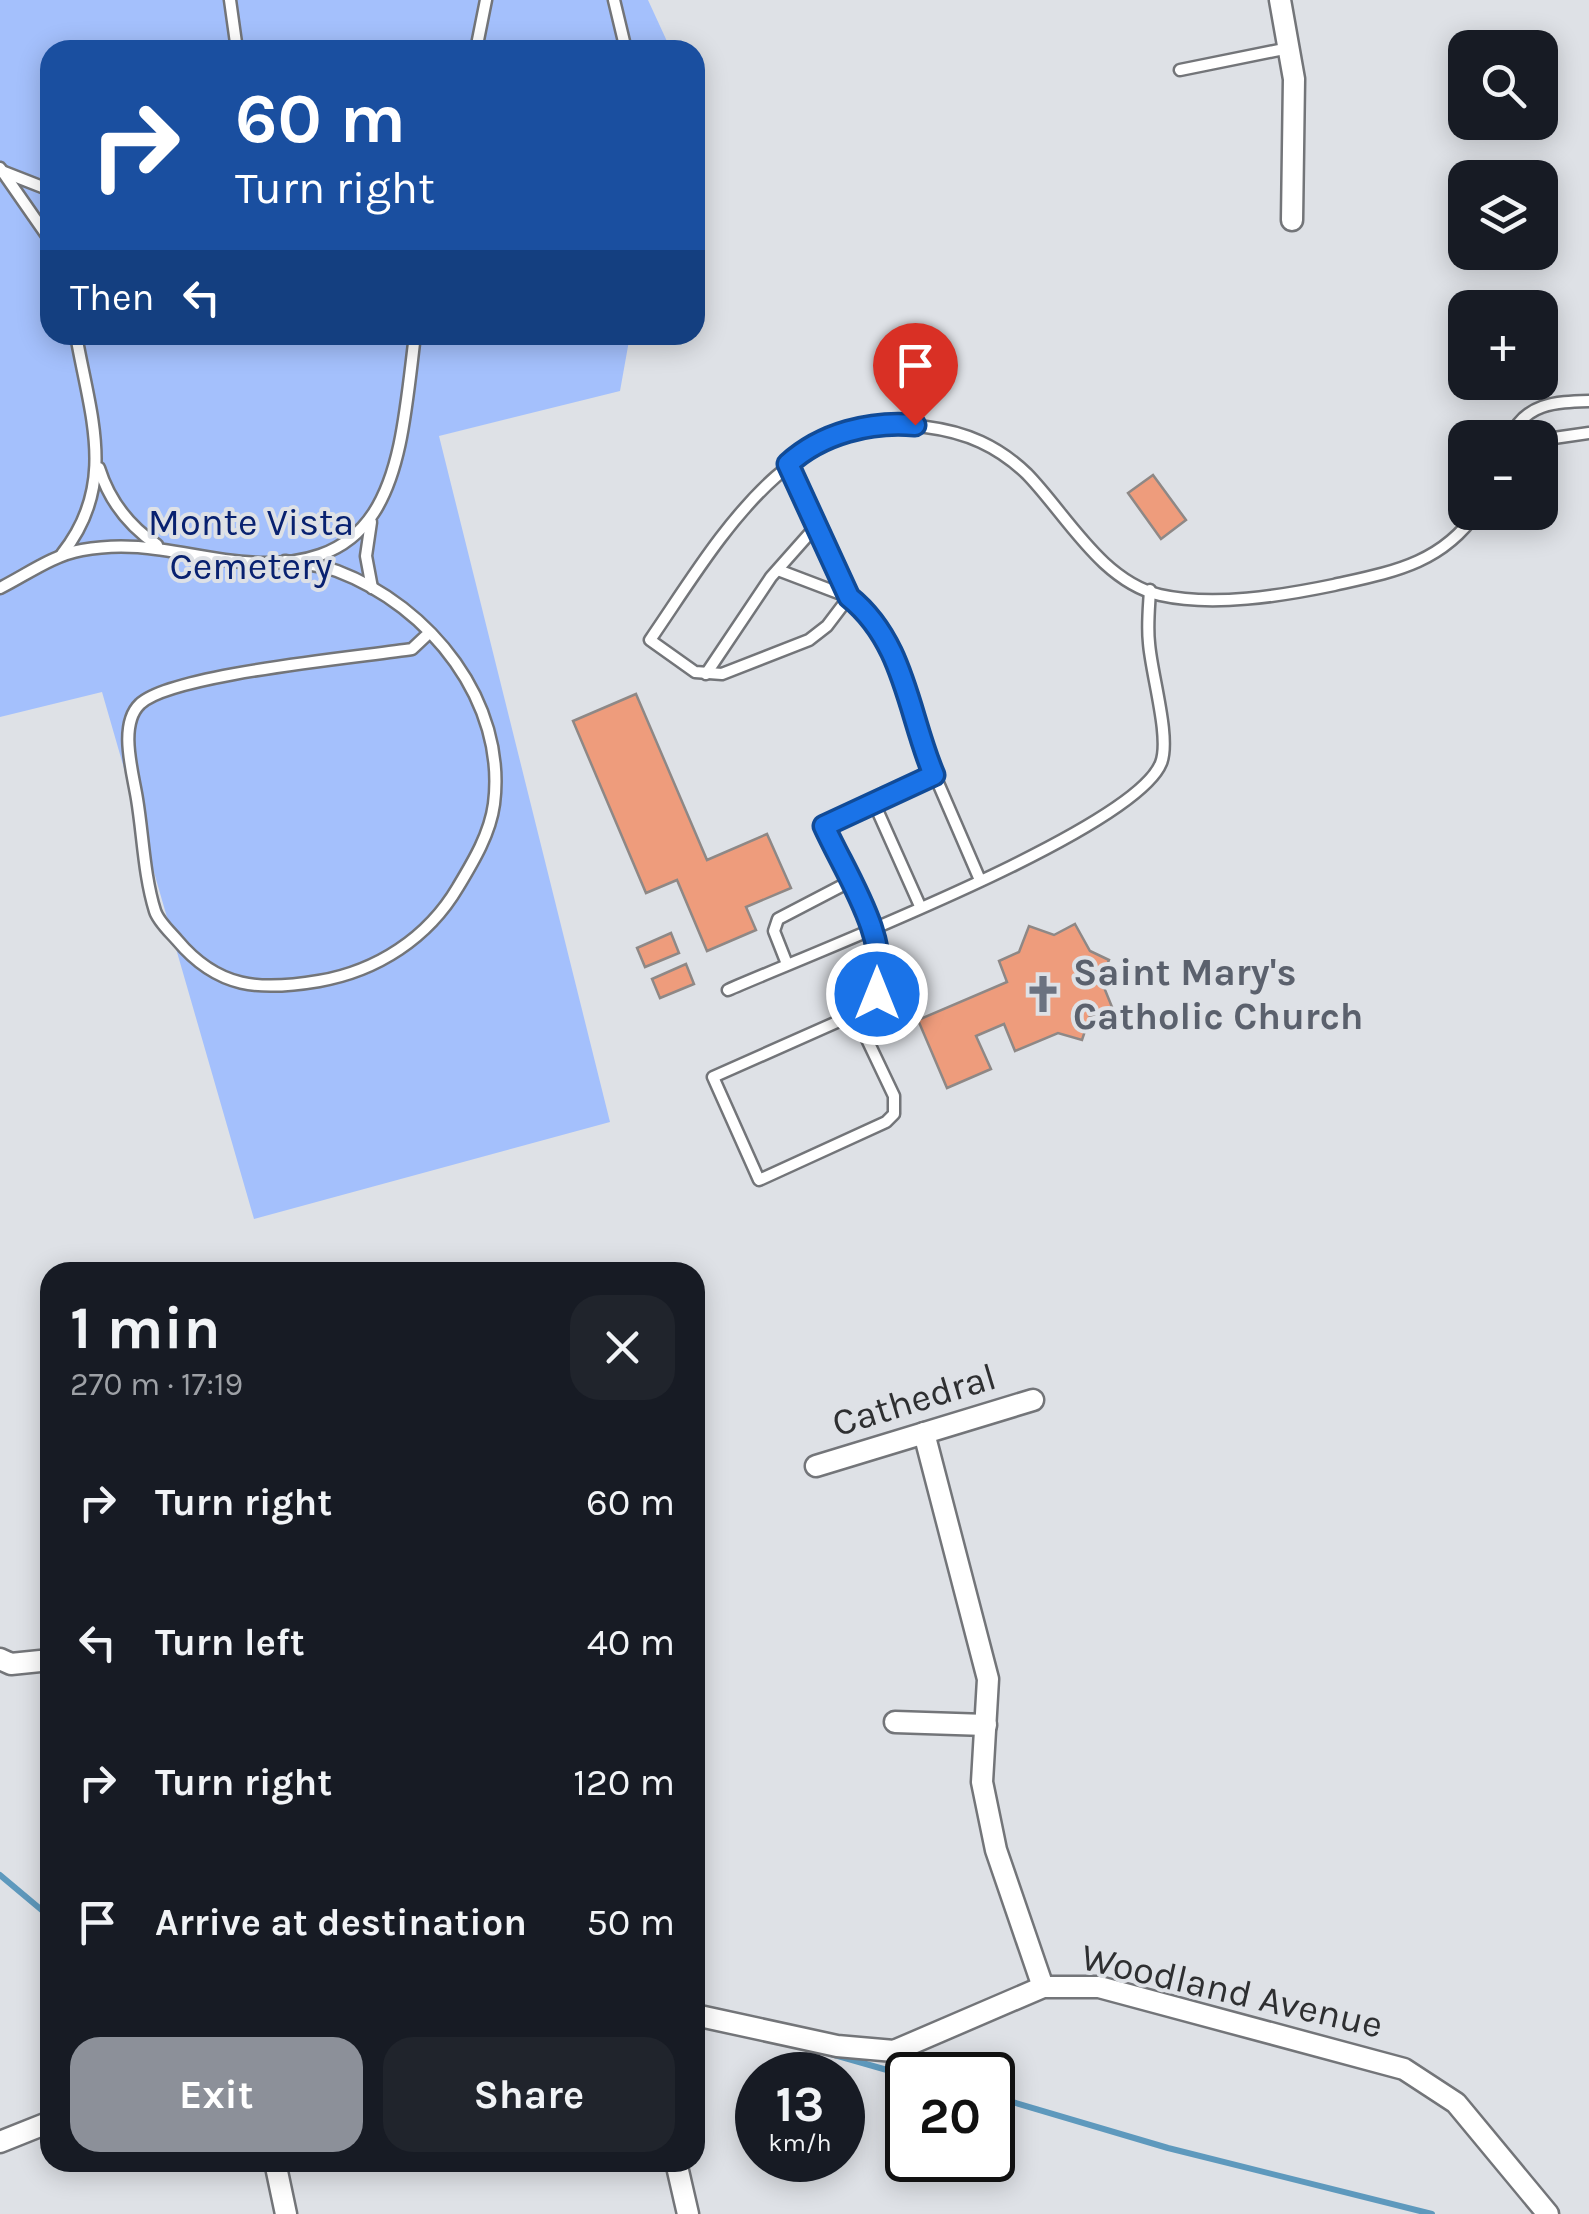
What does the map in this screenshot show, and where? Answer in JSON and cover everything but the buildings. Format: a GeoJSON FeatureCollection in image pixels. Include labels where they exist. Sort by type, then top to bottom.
{"type":"FeatureCollection","features":[{"type":"Feature","properties":{"kind":"street"},"geometry":{"type":"LineString","coordinates":[[1280,0],[1294,79],[1292,220]]}},
{"type":"Feature","properties":{"kind":"street","name":"Cathedral"},"geometry":{"type":"LineString","coordinates":[[816,1466],[1033,1400]]}},
{"type":"Feature","properties":{"kind":"street"},"geometry":{"type":"LineString","coordinates":[[924,1433],[988,1680],[982,1782],[992,1833],[1043,1987]]}},
{"type":"Feature","properties":{"kind":"street"},"geometry":{"type":"LineString","coordinates":[[0,1658],[11,1664],[40,1661]]}},
{"type":"Feature","properties":{"kind":"street"},"geometry":{"type":"LineString","coordinates":[[894,1722],[986,1725]]}},
{"type":"Feature","properties":{"kind":"street","name":"Woodland Avenue"},"geometry":{"type":"LineString","coordinates":[[705,2017],[837,2046],[894,2051],[1043,1987],[1099,1987],[1374,2058],[1404,2070],[1456,2103],[1548,2214]]}},
{"type":"Feature","properties":{"kind":"street"},"geometry":{"type":"LineString","coordinates":[[0,2142],[40,2126]]}},
{"type":"Feature","properties":{"kind":"street"},"geometry":{"type":"LineString","coordinates":[[277,2172],[286,2214]]}},
{"type":"Feature","properties":{"kind":"street"},"geometry":{"type":"LineString","coordinates":[[678,2172],[688,2214]]}},
{"type":"Feature","properties":{"kind":"lane"},"geometry":{"type":"LineString","coordinates":[[230,0],[236,40]]}},
{"type":"Feature","properties":{"kind":"lane"},"geometry":{"type":"LineString","coordinates":[[478,40],[486,0]]}},
{"type":"Feature","properties":{"kind":"lane"},"geometry":{"type":"LineString","coordinates":[[614,0],[624,40]]}},
{"type":"Feature","properties":{"kind":"lane"},"geometry":{"type":"LineString","coordinates":[[1180,70],[1290,48]]}},
{"type":"Feature","properties":{"kind":"lane"},"geometry":{"type":"LineString","coordinates":[[2,170],[40,186]]}},
{"type":"Feature","properties":{"kind":"lane"},"geometry":{"type":"LineString","coordinates":[[2,170],[40,225]]}},
{"type":"Feature","properties":{"kind":"lane"},"geometry":{"type":"LineString","coordinates":[[78,345],[104,486],[126,518],[159,546]]}},
{"type":"Feature","properties":{"kind":"lane"},"geometry":{"type":"LineString","coordinates":[[372,588],[366,556],[371,522],[387,494],[397,462],[414,345]]}},
{"type":"Feature","properties":{"kind":"lane"},"geometry":{"type":"LineString","coordinates":[[1520,420],[1535,408],[1589,400]]}},
{"type":"Feature","properties":{"kind":"lane"},"geometry":{"type":"LineString","coordinates":[[849,597],[827,626],[809,640],[722,674],[695,672],[650,640],[749,504],[788,464],[822,441],[890,423],[975,437],[1023,471],[1095,554],[1126,580],[1150,590],[1212,598],[1269,595],[1390,573],[1444,551],[1462,530]]}},
{"type":"Feature","properties":{"kind":"lane"},"geometry":{"type":"LineString","coordinates":[[1558,437],[1589,433]]}},
{"type":"Feature","properties":{"kind":"lane"},"geometry":{"type":"LineString","coordinates":[[788,464],[849,597]]}},
{"type":"Feature","properties":{"kind":"lane"},"geometry":{"type":"LineString","coordinates":[[62,555],[78,534],[99,467]]}},
{"type":"Feature","properties":{"kind":"lane"},"geometry":{"type":"LineString","coordinates":[[286,561],[332,549],[371,522]]}},
{"type":"Feature","properties":{"kind":"lane"},"geometry":{"type":"LineString","coordinates":[[706,674],[778,570],[818,524]]}},
{"type":"Feature","properties":{"kind":"lane"},"geometry":{"type":"LineString","coordinates":[[0,588],[62,555],[114,546],[159,546],[224,560],[286,561],[334,570],[372,588],[429,633],[471,681],[491,736],[494,805],[478,853],[442,914],[396,954],[341,977],[282,988],[225,981],[191,957],[155,914],[130,754],[130,722],[138,704],[182,684],[412,649],[429,633]]}},
{"type":"Feature","properties":{"kind":"lane"},"geometry":{"type":"LineString","coordinates":[[778,570],[849,597],[872,619],[910,694],[934,775],[980,880]]}},
{"type":"Feature","properties":{"kind":"lane"},"geometry":{"type":"LineString","coordinates":[[728,990],[1087,830],[1152,779],[1162,761],[1164,742],[1148,638],[1150,590]]}},
{"type":"Feature","properties":{"kind":"lane"},"geometry":{"type":"LineString","coordinates":[[855,1014],[894,1096],[894,1114],[886,1122],[759,1180],[713,1076],[855,1014],[877,994],[882,973],[870,928],[824,826],[934,775]]}},
{"type":"Feature","properties":{"kind":"lane"},"geometry":{"type":"LineString","coordinates":[[874,803],[920,906]]}},
{"type":"Feature","properties":{"kind":"lane"},"geometry":{"type":"LineString","coordinates":[[787,964],[774,931],[778,919],[850,882]]}},
{"type":"Feature","properties":{"kind":"green space","name":"Monte Vista Cemetery"},"geometry":{"type":"Polygon","coordinates":[[[0,0],[648,0],[666,40],[40,40],[40,345],[628,345],[620,391],[439,436],[610,1122],[254,1219],[102,692],[0,717],[0,0]]]}},
{"type":"Feature","properties":{"kind":"waterway"},"geometry":{"type":"LineString","coordinates":[[0,1875],[40,1909]]}},
{"type":"Feature","properties":{"kind":"waterway"},"geometry":{"type":"LineString","coordinates":[[865,2064],[885,2069]]}},
{"type":"Feature","properties":{"kind":"waterway"},"geometry":{"type":"LineString","coordinates":[[1015,2103],[1168,2148],[1432,2214]]}},
{"type":"Feature","properties":{"kind":"place","name":"Saint Mary's Catholic Church"},"geometry":{"type":"Point","coordinates":[1043,994]}},
{"type":"Feature","properties":{"kind":"route"},"geometry":{"type":"LineString","coordinates":[[877,994],[882,973],[878,948],[824,826],[934,775],[910,694],[892,652],[879,627],[849,597],[788,464],[822,441],[856,429],[890,423],[915,425]]}}]}
